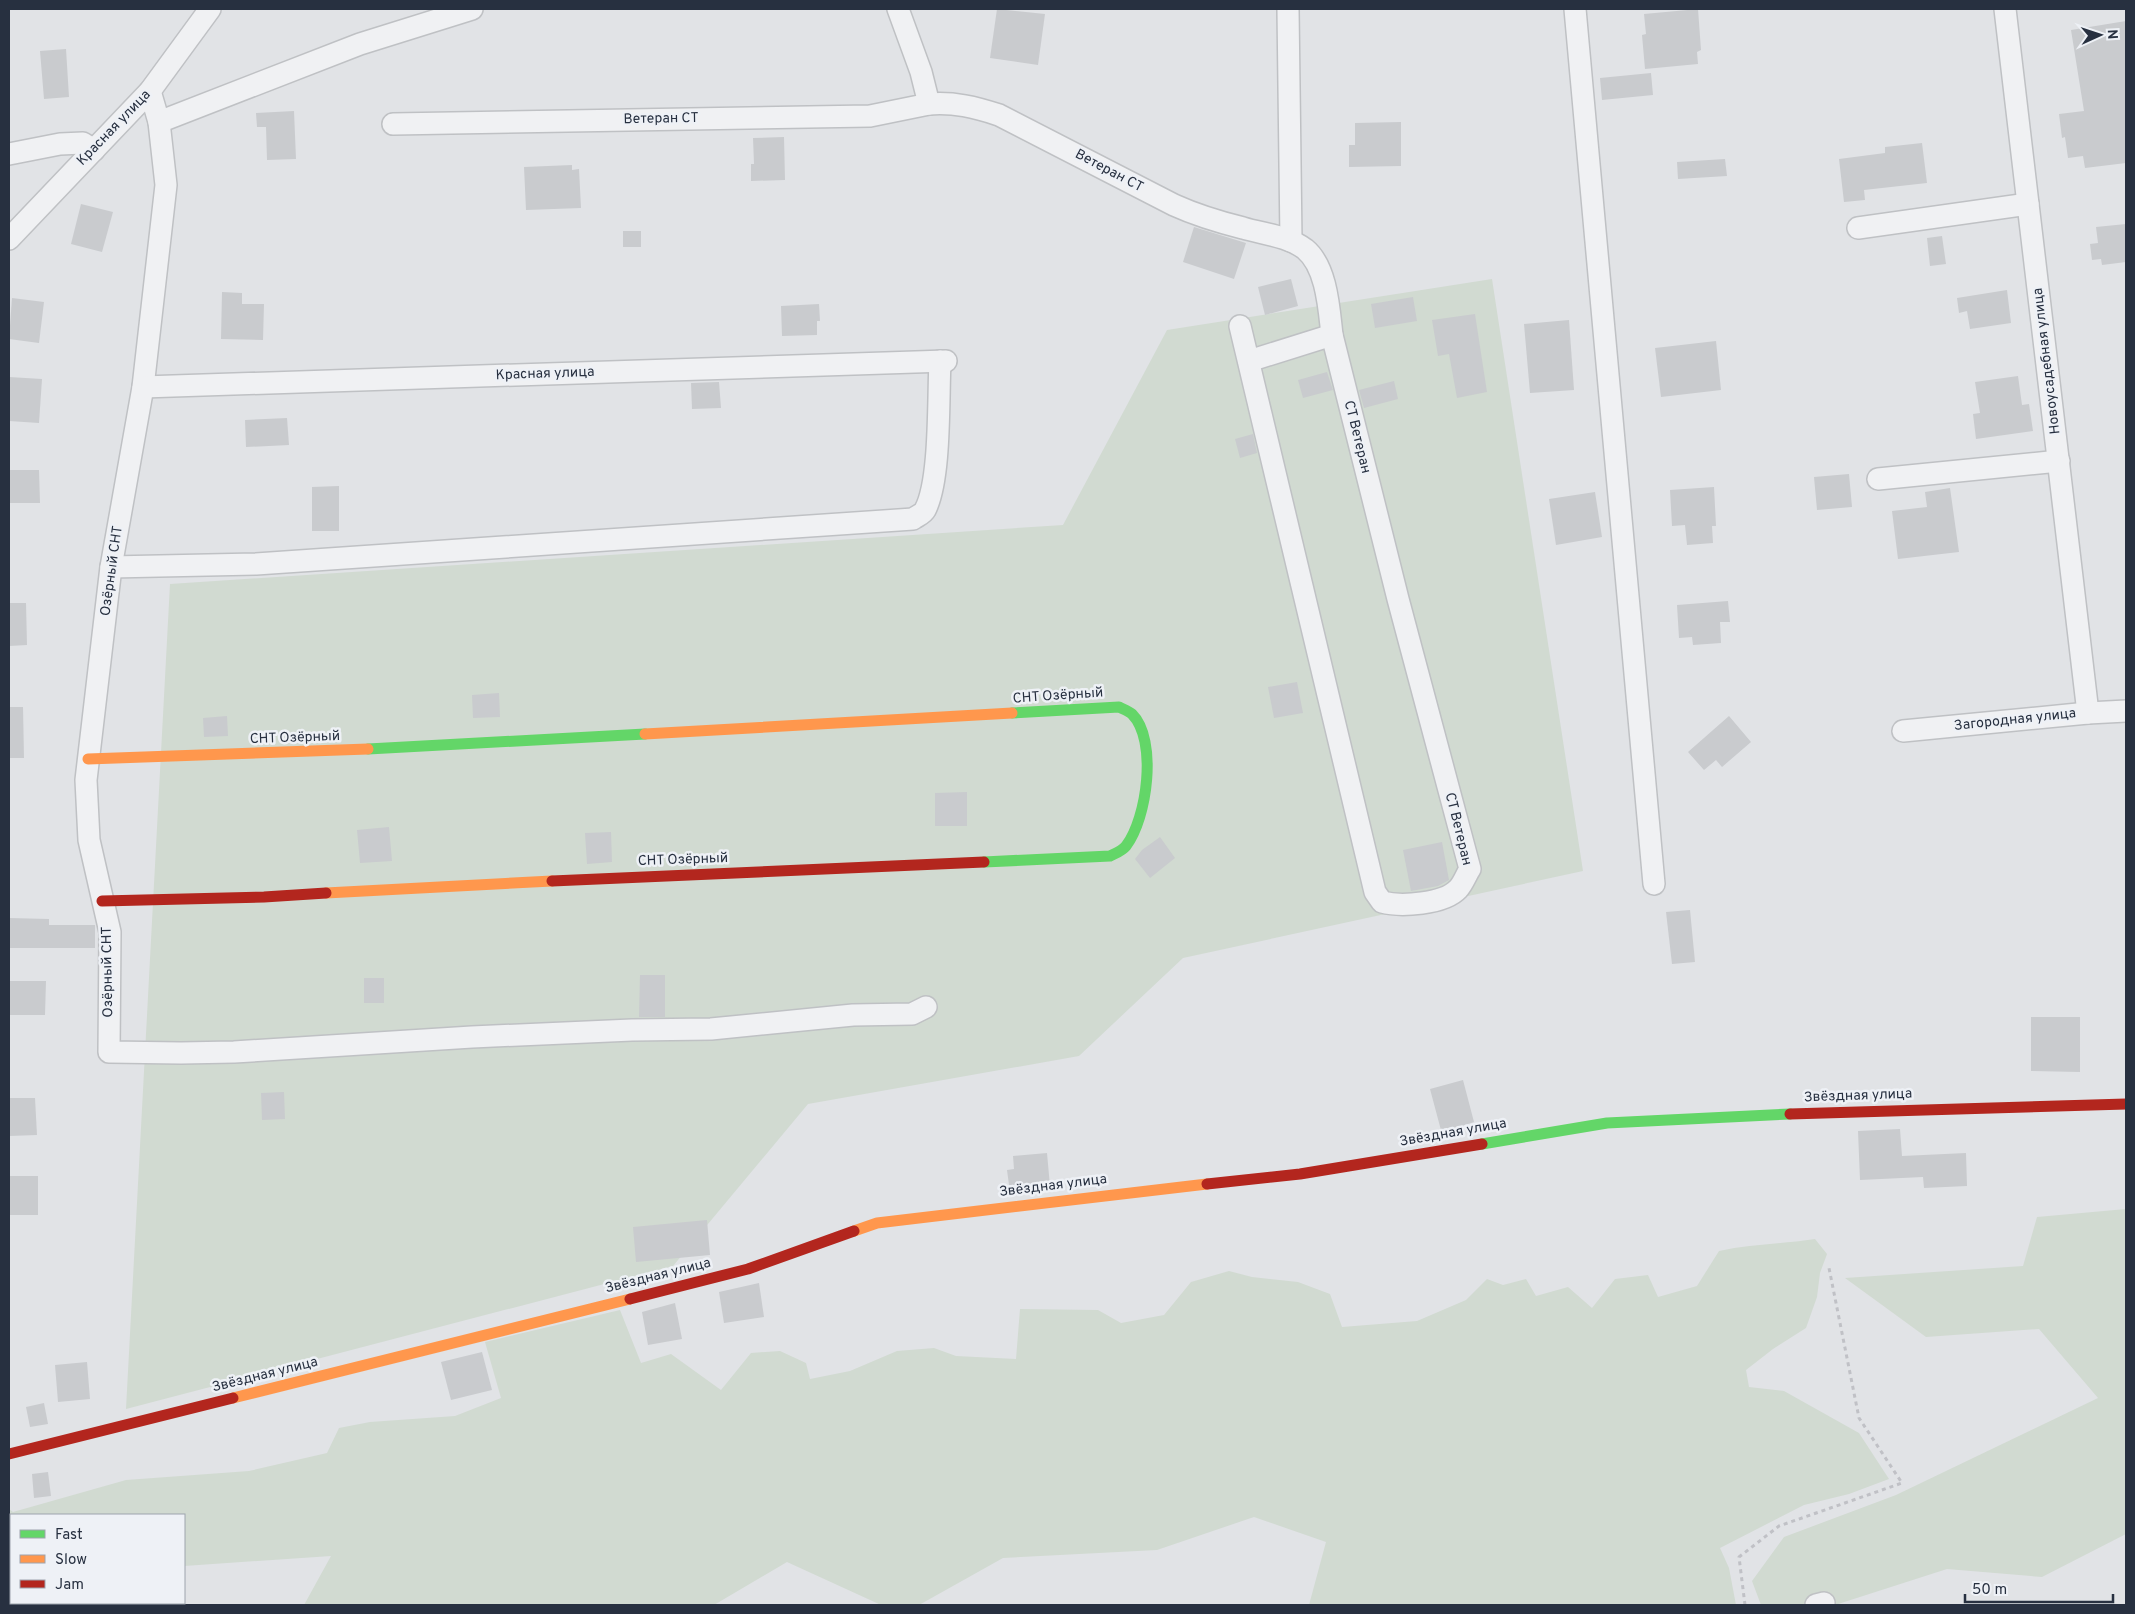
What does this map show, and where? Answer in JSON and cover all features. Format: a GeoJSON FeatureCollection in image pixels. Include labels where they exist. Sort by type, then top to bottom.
{"type":"FeatureCollection","features":[{"type":"Feature","properties":{"kind":"street","name":"Красная улица"},"geometry":{"type":"LineString","coordinates":[[9,238],[150,91],[210,9]]}},
{"type":"Feature","properties":{"kind":"street"},"geometry":{"type":"LineString","coordinates":[[159,122],[360,44],[472,9]]}},
{"type":"Feature","properties":{"kind":"street"},"geometry":{"type":"LineString","coordinates":[[898,9],[922,72],[929,104]]}},
{"type":"Feature","properties":{"kind":"street"},"geometry":{"type":"LineString","coordinates":[[1288,9],[1291,241]]}},
{"type":"Feature","properties":{"kind":"street"},"geometry":{"type":"LineString","coordinates":[[1575,9],[1654,884]]}},
{"type":"Feature","properties":{"kind":"street","name":"Новоусадебная улица"},"geometry":{"type":"LineString","coordinates":[[2005,9],[2088,713]]}},
{"type":"Feature","properties":{"kind":"street","name":"Озёрный СНТ"},"geometry":{"type":"LineString","coordinates":[[150,91],[159,122],[166,185],[143,387],[112,567],[86,780],[89,840],[110,932],[109,1052],[234,1052],[472,1037],[632,1030],[711,1029],[853,1015],[912,1014],[926,1007]]}},
{"type":"Feature","properties":{"kind":"street","name":"Ветеран СТ"},"geometry":{"type":"LineString","coordinates":[[393,124],[870,116],[929,104],[950,103],[972,106],[999,115],[1174,205],[1198,215],[1291,241]]}},
{"type":"Feature","properties":{"kind":"street"},"geometry":{"type":"LineString","coordinates":[[9,154],[60,144],[83,143],[94,150]]}},
{"type":"Feature","properties":{"kind":"street"},"geometry":{"type":"LineString","coordinates":[[1858,228],[2028,204]]}},
{"type":"Feature","properties":{"kind":"street","name":"СТ Ветеран"},"geometry":{"type":"LineString","coordinates":[[1240,326],[1375,892],[1382,902],[1396,906],[1444,898],[1458,890],[1470,869],[1398,599],[1332,335],[1328,297],[1316,265],[1306,250],[1291,241]]}},
{"type":"Feature","properties":{"kind":"street"},"geometry":{"type":"LineString","coordinates":[[1249,362],[1332,335]]}},
{"type":"Feature","properties":{"kind":"street","name":"Красная улица"},"geometry":{"type":"LineString","coordinates":[[112,567],[256,564],[913,519],[924,512],[930,497],[943,361],[143,387]]}},
{"type":"Feature","properties":{"kind":"street"},"geometry":{"type":"LineString","coordinates":[[1878,479],[2059,461]]}},
{"type":"Feature","properties":{"kind":"street","name":"СНТ Озёрный"},"geometry":{"type":"LineString","coordinates":[[88,758],[304,753],[856,724],[1119,707],[1132,715],[1142,732],[1147,765],[1145,798],[1136,827],[1125,848],[1110,856],[456,885],[264,897],[102,901]]}},
{"type":"Feature","properties":{"kind":"street","name":"Загородная улица"},"geometry":{"type":"LineString","coordinates":[[1903,730],[2126,711]]}},
{"type":"Feature","properties":{"kind":"street","name":"Звёздная улица"},"geometry":{"type":"LineString","coordinates":[[9,1454],[748,1268],[877,1223],[1092,1196],[1300,1174],[1607,1122],[1846,1111],[2126,1104]]}},
{"type":"Feature","properties":{"kind":"path"},"geometry":{"type":"LineString","coordinates":[[1745,1605],[1739,1557],[1779,1526],[1902,1483],[1859,1418],[1829,1268]]}},
{"type":"Feature","properties":{"kind":"shaded area"},"geometry":{"type":"Polygon","coordinates":[[[1492,279],[1583,871],[1183,958],[1079,1056],[808,1104],[673,1266],[126,1409],[170,584],[1063,525],[1167,330],[1492,279]]]}},
{"type":"Feature","properties":{"kind":"shaded area"},"geometry":{"type":"Polygon","coordinates":[[[2126,1209],[2126,1534],[2042,1577],[1947,1569],[1835,1605],[1761,1605],[1752,1581],[1784,1537],[1896,1495],[2098,1398],[2039,1329],[1926,1337],[1845,1278],[2023,1266],[2037,1217],[2126,1209]]]}},
{"type":"Feature","properties":{"kind":"shaded area"},"geometry":{"type":"Polygon","coordinates":[[[1815,1239],[1827,1254],[1820,1273],[1817,1297],[1806,1328],[1773,1349],[1746,1370],[1749,1387],[1784,1391],[1859,1433],[1889,1479],[1849,1494],[1804,1505],[1720,1548],[1729,1568],[1736,1605],[1309,1605],[1326,1542],[1254,1517],[1157,1550],[1003,1558],[919,1605],[881,1605],[787,1562],[714,1605],[304,1605],[331,1556],[185,1566],[185,1514],[10,1514],[9,1576],[9,1509],[13,1512],[126,1480],[249,1471],[327,1453],[339,1428],[370,1422],[455,1416],[501,1398],[485,1342],[620,1310],[641,1363],[671,1354],[721,1390],[751,1353],[780,1351],[806,1363],[810,1379],[850,1371],[897,1351],[934,1348],[956,1356],[1016,1359],[1020,1309],[1098,1310],[1121,1323],[1164,1315],[1191,1282],[1229,1271],[1252,1277],[1298,1282],[1330,1294],[1342,1327],[1417,1321],[1466,1300],[1487,1279],[1503,1285],[1526,1279],[1536,1296],[1568,1287],[1592,1308],[1615,1279],[1648,1275],[1658,1297],[1697,1286],[1719,1251],[1815,1239]]]}},
{"type":"Feature","properties":{"kind":"building"},"geometry":{"type":"Polygon","coordinates":[[[997,9],[1045,14],[1038,65],[990,58],[997,9]]]}},
{"type":"Feature","properties":{"kind":"building"},"geometry":{"type":"Polygon","coordinates":[[[1698,9],[1701,50],[1697,52],[1698,64],[1645,69],[1642,35],[1646,34],[1644,14],[1698,9]]]}},
{"type":"Feature","properties":{"kind":"building"},"geometry":{"type":"Polygon","coordinates":[[[2126,21],[2126,163],[2085,168],[2083,156],[2068,158],[2065,137],[2062,138],[2059,114],[2084,111],[2071,30],[2126,21]]]}},
{"type":"Feature","properties":{"kind":"building"},"geometry":{"type":"Polygon","coordinates":[[[66,49],[69,97],[44,99],[40,51],[66,49]]]}},
{"type":"Feature","properties":{"kind":"building"},"geometry":{"type":"Polygon","coordinates":[[[1651,73],[1653,95],[1602,100],[1600,78],[1651,73]]]}},
{"type":"Feature","properties":{"kind":"building"},"geometry":{"type":"Polygon","coordinates":[[[294,111],[296,159],[267,160],[266,127],[257,127],[256,113],[294,111]]]}},
{"type":"Feature","properties":{"kind":"building"},"geometry":{"type":"Polygon","coordinates":[[[1401,122],[1401,166],[1349,167],[1349,145],[1355,145],[1355,123],[1401,122]]]}},
{"type":"Feature","properties":{"kind":"building"},"geometry":{"type":"Polygon","coordinates":[[[784,137],[785,180],[751,181],[751,164],[754,164],[753,138],[784,137]]]}},
{"type":"Feature","properties":{"kind":"building"},"geometry":{"type":"Polygon","coordinates":[[[1922,143],[1927,183],[1864,190],[1865,200],[1844,202],[1839,159],[1885,153],[1885,147],[1922,143]]]}},
{"type":"Feature","properties":{"kind":"building"},"geometry":{"type":"Polygon","coordinates":[[[1725,159],[1727,176],[1678,179],[1677,162],[1725,159]]]}},
{"type":"Feature","properties":{"kind":"building"},"geometry":{"type":"Polygon","coordinates":[[[572,165],[572,170],[579,169],[581,208],[526,210],[524,167],[572,165]]]}},
{"type":"Feature","properties":{"kind":"building"},"geometry":{"type":"Polygon","coordinates":[[[81,204],[113,212],[102,252],[71,244],[81,204]]]}},
{"type":"Feature","properties":{"kind":"building"},"geometry":{"type":"Polygon","coordinates":[[[2126,224],[2126,262],[2102,265],[2101,259],[2092,260],[2090,244],[2098,243],[2096,227],[2126,224]]]}},
{"type":"Feature","properties":{"kind":"building"},"geometry":{"type":"Polygon","coordinates":[[[1194,227],[1246,243],[1234,279],[1183,262],[1194,227]]]}},
{"type":"Feature","properties":{"kind":"building"},"geometry":{"type":"Polygon","coordinates":[[[623,231],[641,231],[641,247],[623,247],[623,231]]]}},
{"type":"Feature","properties":{"kind":"building"},"geometry":{"type":"Polygon","coordinates":[[[1942,236],[1946,264],[1930,266],[1927,238],[1942,236]]]}},
{"type":"Feature","properties":{"kind":"building"},"geometry":{"type":"Polygon","coordinates":[[[1291,279],[1298,306],[1265,315],[1258,287],[1291,279]]]}},
{"type":"Feature","properties":{"kind":"building"},"geometry":{"type":"Polygon","coordinates":[[[2007,290],[2011,323],[1970,329],[1967,311],[1959,313],[1957,298],[2007,290]]]}},
{"type":"Feature","properties":{"kind":"building"},"geometry":{"type":"Polygon","coordinates":[[[222,292],[242,293],[242,304],[264,304],[263,340],[221,339],[222,292]]]}},
{"type":"Feature","properties":{"kind":"building"},"geometry":{"type":"Polygon","coordinates":[[[1413,297],[1417,321],[1375,328],[1371,304],[1413,297]]]}},
{"type":"Feature","properties":{"kind":"building"},"geometry":{"type":"Polygon","coordinates":[[[12,298],[44,302],[39,343],[9,339],[12,298]]]}},
{"type":"Feature","properties":{"kind":"building"},"geometry":{"type":"Polygon","coordinates":[[[819,304],[820,321],[817,321],[817,335],[782,336],[781,306],[819,304]]]}},
{"type":"Feature","properties":{"kind":"building"},"geometry":{"type":"Polygon","coordinates":[[[1475,314],[1487,392],[1457,398],[1449,354],[1438,356],[1432,320],[1475,314]]]}},
{"type":"Feature","properties":{"kind":"building"},"geometry":{"type":"Polygon","coordinates":[[[1569,320],[1574,390],[1530,393],[1524,324],[1569,320]]]}},
{"type":"Feature","properties":{"kind":"building"},"geometry":{"type":"Polygon","coordinates":[[[1716,341],[1721,390],[1661,397],[1655,348],[1716,341]]]}},
{"type":"Feature","properties":{"kind":"building"},"geometry":{"type":"Polygon","coordinates":[[[1327,372],[1333,390],[1303,398],[1298,380],[1327,372]]]}},
{"type":"Feature","properties":{"kind":"building"},"geometry":{"type":"Polygon","coordinates":[[[2018,376],[2022,405],[2029,404],[2033,431],[1976,439],[1973,414],[1980,413],[1975,382],[2018,376]]]}},
{"type":"Feature","properties":{"kind":"building"},"geometry":{"type":"Polygon","coordinates":[[[9,377],[42,379],[39,423],[9,421],[9,377]]]}},
{"type":"Feature","properties":{"kind":"building"},"geometry":{"type":"Polygon","coordinates":[[[1394,381],[1398,399],[1364,408],[1359,390],[1394,381]]]}},
{"type":"Feature","properties":{"kind":"building"},"geometry":{"type":"Polygon","coordinates":[[[719,382],[721,408],[692,409],[691,383],[719,382]]]}},
{"type":"Feature","properties":{"kind":"building"},"geometry":{"type":"Polygon","coordinates":[[[287,418],[289,445],[246,447],[245,420],[287,418]]]}},
{"type":"Feature","properties":{"kind":"building"},"geometry":{"type":"Polygon","coordinates":[[[1253,434],[1257,453],[1240,458],[1235,439],[1253,434]]]}},
{"type":"Feature","properties":{"kind":"building"},"geometry":{"type":"Polygon","coordinates":[[[9,470],[39,470],[40,503],[9,503],[9,470]]]}},
{"type":"Feature","properties":{"kind":"building"},"geometry":{"type":"Polygon","coordinates":[[[1849,474],[1852,507],[1817,510],[1814,477],[1849,474]]]}},
{"type":"Feature","properties":{"kind":"building"},"geometry":{"type":"Polygon","coordinates":[[[339,486],[339,531],[312,531],[312,487],[339,486]]]}},
{"type":"Feature","properties":{"kind":"building"},"geometry":{"type":"Polygon","coordinates":[[[1714,487],[1716,526],[1712,526],[1713,543],[1687,545],[1685,525],[1672,526],[1670,490],[1714,487]]]}},
{"type":"Feature","properties":{"kind":"building"},"geometry":{"type":"Polygon","coordinates":[[[1950,488],[1959,552],[1898,559],[1892,511],[1927,507],[1925,492],[1950,488]]]}},
{"type":"Feature","properties":{"kind":"building"},"geometry":{"type":"Polygon","coordinates":[[[1595,492],[1602,537],[1556,545],[1549,499],[1595,492]]]}},
{"type":"Feature","properties":{"kind":"building"},"geometry":{"type":"Polygon","coordinates":[[[1728,601],[1730,622],[1720,622],[1721,643],[1693,645],[1692,637],[1679,638],[1677,605],[1728,601]]]}},
{"type":"Feature","properties":{"kind":"building"},"geometry":{"type":"Polygon","coordinates":[[[9,603],[26,603],[27,645],[9,646],[9,603]]]}},
{"type":"Feature","properties":{"kind":"building"},"geometry":{"type":"Polygon","coordinates":[[[1297,682],[1303,713],[1274,718],[1268,687],[1297,682]]]}},
{"type":"Feature","properties":{"kind":"building"},"geometry":{"type":"Polygon","coordinates":[[[499,693],[500,717],[473,718],[472,695],[499,693]]]}},
{"type":"Feature","properties":{"kind":"building"},"geometry":{"type":"Polygon","coordinates":[[[9,707],[23,707],[24,758],[9,758],[9,707]]]}},
{"type":"Feature","properties":{"kind":"building"},"geometry":{"type":"Polygon","coordinates":[[[227,716],[228,736],[204,737],[203,718],[227,716]]]}},
{"type":"Feature","properties":{"kind":"building"},"geometry":{"type":"Polygon","coordinates":[[[1729,716],[1751,742],[1722,767],[1716,760],[1704,770],[1688,752],[1729,716]]]}},
{"type":"Feature","properties":{"kind":"building"},"geometry":{"type":"Polygon","coordinates":[[[967,792],[967,826],[935,826],[935,793],[967,792]]]}},
{"type":"Feature","properties":{"kind":"building"},"geometry":{"type":"Polygon","coordinates":[[[389,827],[392,861],[360,863],[357,830],[389,827]]]}},
{"type":"Feature","properties":{"kind":"building"},"geometry":{"type":"Polygon","coordinates":[[[611,832],[612,862],[587,864],[585,833],[611,832]]]}},
{"type":"Feature","properties":{"kind":"building"},"geometry":{"type":"Polygon","coordinates":[[[1160,837],[1175,858],[1150,878],[1135,859],[1142,850],[1160,837]]]}},
{"type":"Feature","properties":{"kind":"building"},"geometry":{"type":"Polygon","coordinates":[[[1442,842],[1449,880],[1438,886],[1411,891],[1403,850],[1442,842]]]}},
{"type":"Feature","properties":{"kind":"building"},"geometry":{"type":"Polygon","coordinates":[[[1690,910],[1695,962],[1672,964],[1666,912],[1690,910]]]}},
{"type":"Feature","properties":{"kind":"building"},"geometry":{"type":"Polygon","coordinates":[[[9,918],[49,919],[49,925],[95,925],[95,948],[9,948],[9,918]]]}},
{"type":"Feature","properties":{"kind":"building"},"geometry":{"type":"Polygon","coordinates":[[[640,975],[665,975],[665,1017],[639,1017],[640,975]]]}},
{"type":"Feature","properties":{"kind":"building"},"geometry":{"type":"Polygon","coordinates":[[[364,978],[384,978],[384,1003],[364,1003],[364,978]]]}},
{"type":"Feature","properties":{"kind":"building"},"geometry":{"type":"Polygon","coordinates":[[[9,981],[46,981],[45,1015],[9,1015],[9,981]]]}},
{"type":"Feature","properties":{"kind":"building"},"geometry":{"type":"Polygon","coordinates":[[[2031,1017],[2080,1017],[2080,1072],[2031,1071],[2031,1017]]]}},
{"type":"Feature","properties":{"kind":"building"},"geometry":{"type":"Polygon","coordinates":[[[1463,1080],[1474,1122],[1456,1128],[1458,1132],[1442,1134],[1430,1089],[1463,1080]]]}},
{"type":"Feature","properties":{"kind":"building"},"geometry":{"type":"Polygon","coordinates":[[[284,1092],[285,1119],[262,1120],[261,1093],[284,1092]]]}},
{"type":"Feature","properties":{"kind":"building"},"geometry":{"type":"Polygon","coordinates":[[[9,1098],[35,1098],[37,1135],[9,1136],[9,1098]]]}},
{"type":"Feature","properties":{"kind":"building"},"geometry":{"type":"Polygon","coordinates":[[[1900,1129],[1902,1156],[1966,1153],[1967,1186],[1924,1188],[1923,1177],[1860,1180],[1858,1131],[1900,1129]]]}},
{"type":"Feature","properties":{"kind":"building"},"geometry":{"type":"Polygon","coordinates":[[[1047,1153],[1050,1186],[1015,1191],[1015,1185],[1009,1185],[1007,1170],[1014,1169],[1013,1156],[1047,1153]]]}},
{"type":"Feature","properties":{"kind":"building"},"geometry":{"type":"Polygon","coordinates":[[[9,1176],[38,1176],[38,1215],[9,1215],[9,1176]]]}},
{"type":"Feature","properties":{"kind":"building"},"geometry":{"type":"Polygon","coordinates":[[[707,1220],[710,1255],[636,1262],[633,1227],[707,1220]]]}},
{"type":"Feature","properties":{"kind":"building"},"geometry":{"type":"Polygon","coordinates":[[[759,1283],[764,1317],[724,1323],[719,1292],[759,1283]]]}},
{"type":"Feature","properties":{"kind":"building"},"geometry":{"type":"Polygon","coordinates":[[[675,1303],[682,1339],[648,1345],[642,1312],[675,1303]]]}},
{"type":"Feature","properties":{"kind":"building"},"geometry":{"type":"Polygon","coordinates":[[[482,1352],[492,1390],[451,1400],[441,1362],[482,1352]]]}},
{"type":"Feature","properties":{"kind":"building"},"geometry":{"type":"Polygon","coordinates":[[[87,1362],[90,1399],[58,1402],[55,1365],[87,1362]]]}},
{"type":"Feature","properties":{"kind":"building"},"geometry":{"type":"Polygon","coordinates":[[[44,1403],[48,1424],[30,1427],[26,1407],[44,1403]]]}},
{"type":"Feature","properties":{"kind":"building"},"geometry":{"type":"Polygon","coordinates":[[[48,1472],[51,1496],[34,1498],[32,1474],[48,1472]]]}},
{"type":"Feature","properties":{"kind":"traffic: fast"},"geometry":{"type":"LineString","coordinates":[[984,862],[1110,856],[1121,851],[1126,846],[1133,834],[1144,799],[1147,780],[1145,742],[1140,726],[1129,712],[1119,707],[1012,713]]}},
{"type":"Feature","properties":{"kind":"traffic: fast"},"geometry":{"type":"LineString","coordinates":[[368,749],[645,734]]}},
{"type":"Feature","properties":{"kind":"traffic: fast"},"geometry":{"type":"LineString","coordinates":[[1482,1144],[1607,1123],[1790,1114]]}},
{"type":"Feature","properties":{"kind":"traffic: slow"},"geometry":{"type":"LineString","coordinates":[[645,734],[1012,713]]}},
{"type":"Feature","properties":{"kind":"traffic: slow"},"geometry":{"type":"LineString","coordinates":[[88,759],[368,749]]}},
{"type":"Feature","properties":{"kind":"traffic: slow"},"geometry":{"type":"LineString","coordinates":[[326,893],[552,881]]}},
{"type":"Feature","properties":{"kind":"traffic: slow"},"geometry":{"type":"LineString","coordinates":[[854,1231],[877,1223],[1207,1184]]}},
{"type":"Feature","properties":{"kind":"traffic: slow"},"geometry":{"type":"LineString","coordinates":[[233,1398],[630,1299]]}},
{"type":"Feature","properties":{"kind":"traffic: jam"},"geometry":{"type":"LineString","coordinates":[[552,881],[984,862]]}},
{"type":"Feature","properties":{"kind":"traffic: jam"},"geometry":{"type":"LineString","coordinates":[[102,901],[264,897],[326,893]]}},
{"type":"Feature","properties":{"kind":"traffic: jam"},"geometry":{"type":"LineString","coordinates":[[1790,1114],[2126,1104]]}},
{"type":"Feature","properties":{"kind":"traffic: jam"},"geometry":{"type":"LineString","coordinates":[[1207,1184],[1300,1174],[1482,1144]]}},
{"type":"Feature","properties":{"kind":"traffic: jam"},"geometry":{"type":"LineString","coordinates":[[630,1299],[748,1269],[854,1231]]}},
{"type":"Feature","properties":{"kind":"traffic: jam"},"geometry":{"type":"LineString","coordinates":[[9,1454],[233,1398]]}}]}
